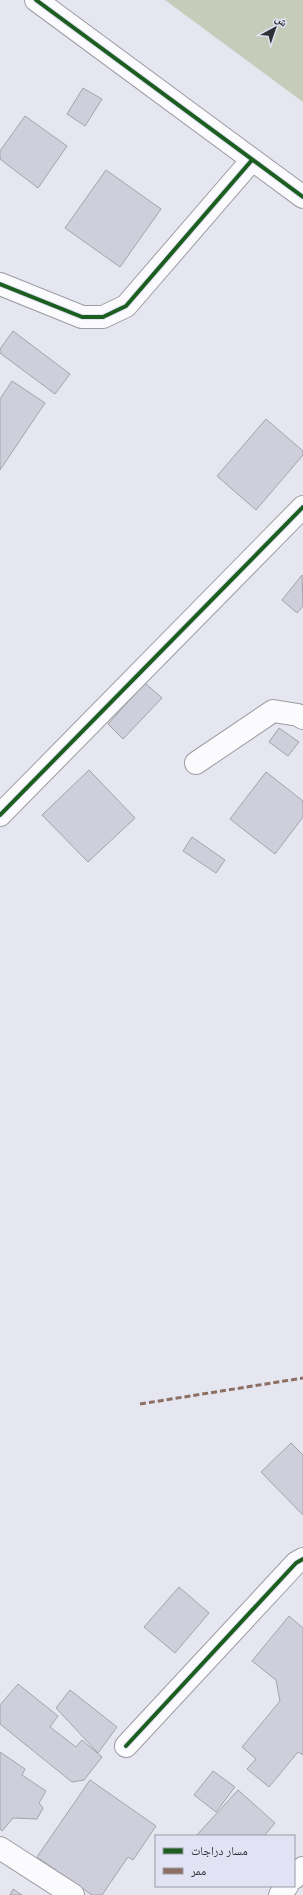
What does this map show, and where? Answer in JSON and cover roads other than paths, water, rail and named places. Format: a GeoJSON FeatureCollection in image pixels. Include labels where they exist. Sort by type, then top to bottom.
{"type":"FeatureCollection","features":[{"type":"Feature","properties":{"kind":"street"},"geometry":{"type":"LineString","coordinates":[[36,0],[303,197]]}},
{"type":"Feature","properties":{"kind":"street"},"geometry":{"type":"LineString","coordinates":[[0,284],[82,317],[103,317],[126,306],[252,160]]}},
{"type":"Feature","properties":{"kind":"street"},"geometry":{"type":"LineString","coordinates":[[0,815],[303,507]]}},
{"type":"Feature","properties":{"kind":"street"},"geometry":{"type":"LineString","coordinates":[[196,763],[273,711],[298,715],[303,718]]}},
{"type":"Feature","properties":{"kind":"street"},"geometry":{"type":"LineString","coordinates":[[126,1746],[296,1563],[303,1559]]}},
{"type":"Feature","properties":{"kind":"street"},"geometry":{"type":"LineString","coordinates":[[0,1848],[73,1895]]}},
{"type":"Feature","properties":{"kind":"street"},"geometry":{"type":"LineString","coordinates":[[295,1877],[303,1868]]}},
{"type":"Feature","properties":{"kind":"street"},"geometry":{"type":"LineString","coordinates":[[280,1895],[287,1887]]}}]}
